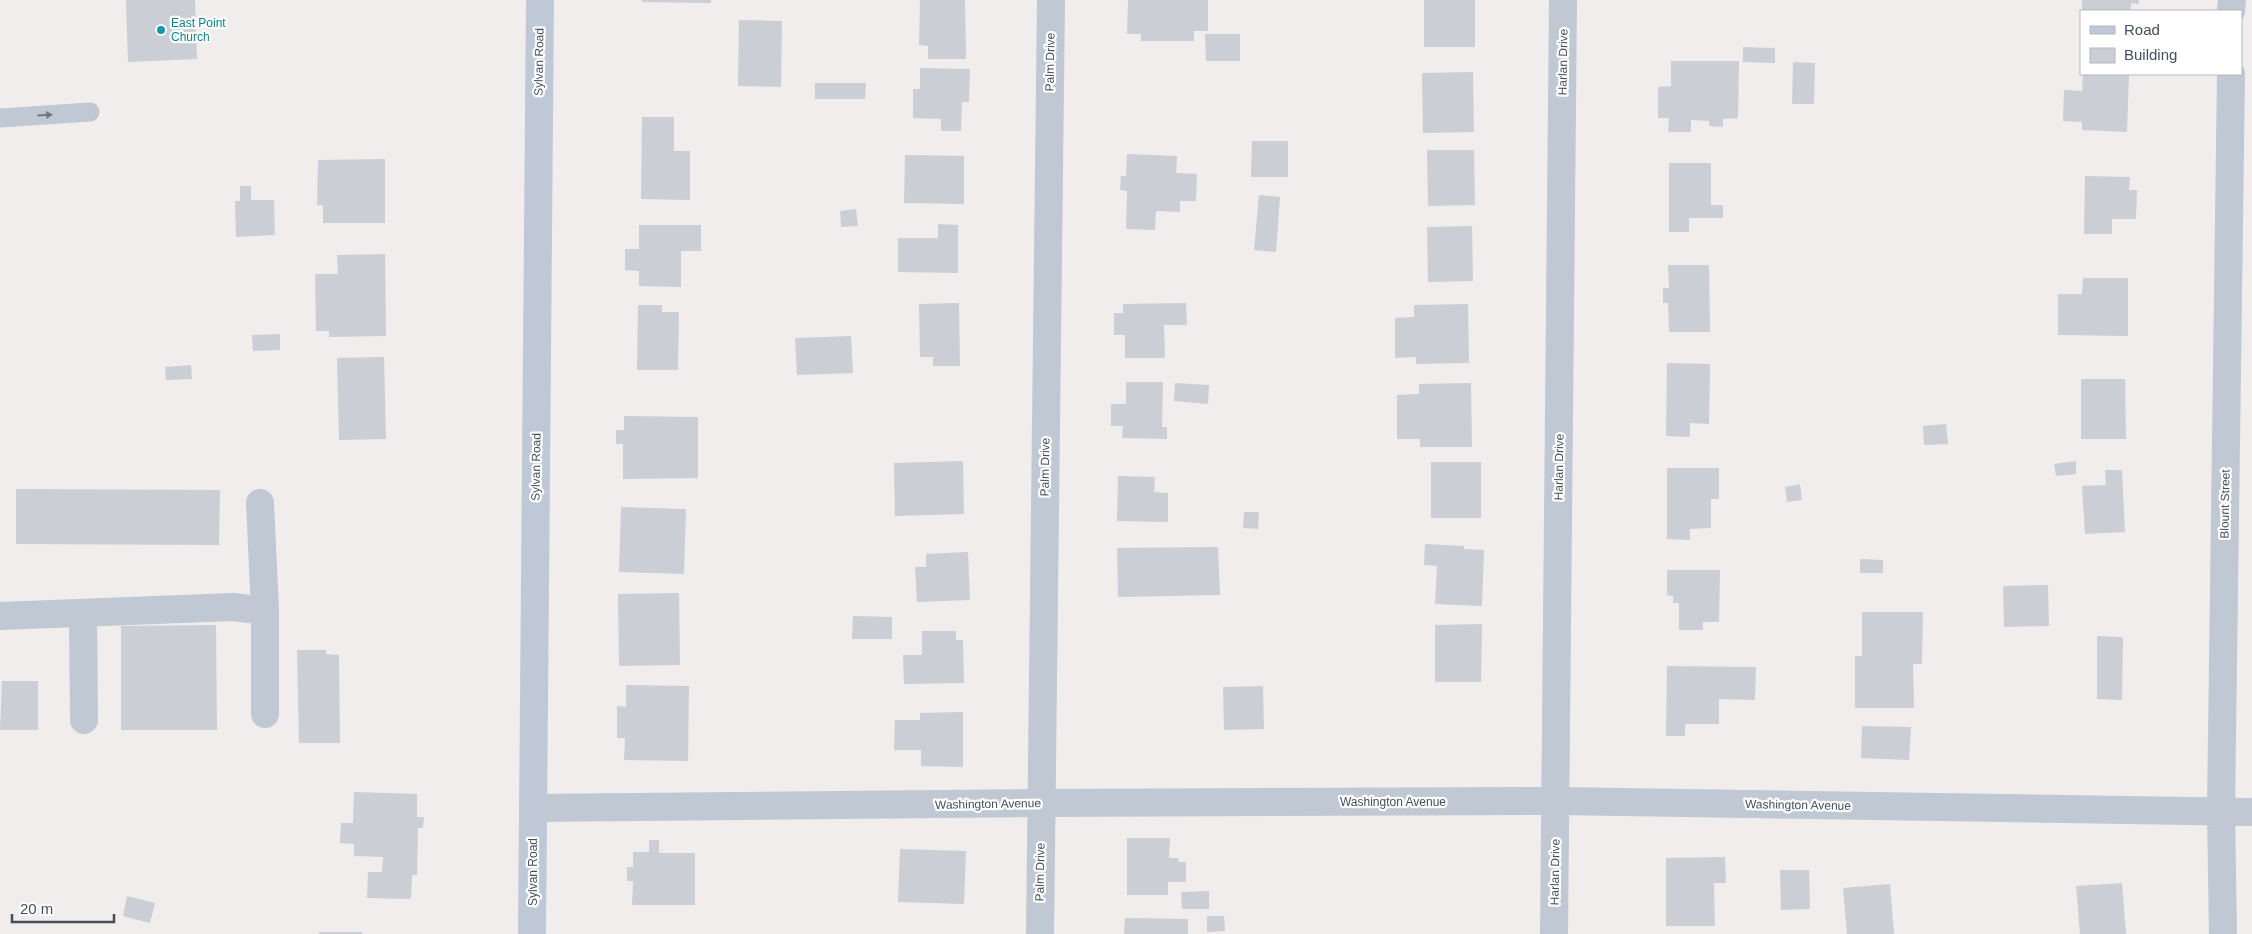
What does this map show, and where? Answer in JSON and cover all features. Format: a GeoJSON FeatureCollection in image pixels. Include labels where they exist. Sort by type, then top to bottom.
{"type":"FeatureCollection","features":[{"type":"Feature","properties":{"kind":"main road","name":"Sylvan Road"},"geometry":{"type":"LineString","coordinates":[[532,934],[540,0]]}},
{"type":"Feature","properties":{"kind":"street","name":"Palm Drive"},"geometry":{"type":"LineString","coordinates":[[1040,934],[1051,0]]}},
{"type":"Feature","properties":{"kind":"street","name":"Harlan Drive"},"geometry":{"type":"LineString","coordinates":[[1554,934],[1563,0]]}},
{"type":"Feature","properties":{"kind":"street","name":"Blount Street"},"geometry":{"type":"LineString","coordinates":[[2223,934],[2222,811],[2231,75]]}},
{"type":"Feature","properties":{"kind":"street"},"geometry":{"type":"LineString","coordinates":[[260,503],[265,611],[265,714]]}},
{"type":"Feature","properties":{"kind":"street"},"geometry":{"type":"LineString","coordinates":[[0,616],[233,607],[265,611]]}},
{"type":"Feature","properties":{"kind":"street"},"geometry":{"type":"LineString","coordinates":[[83,613],[84,720]]}},
{"type":"Feature","properties":{"kind":"street","name":"Washington Avenue"},"geometry":{"type":"LineString","coordinates":[[533,808],[1041,803],[1556,801],[2252,812]]}},
{"type":"Feature","properties":{"kind":"lane"},"geometry":{"type":"LineString","coordinates":[[0,118],[90,112]]}},
{"type":"Feature","properties":{"kind":"building","name":"East Point Church"},"geometry":{"type":"Polygon","coordinates":[[[126,0],[195,0],[197,59],[128,62],[126,0]]]}},
{"type":"Feature","properties":{"kind":"building"},"geometry":{"type":"Polygon","coordinates":[[[642,0],[711,0],[711,3],[642,2],[642,0]]]}},
{"type":"Feature","properties":{"kind":"building"},"geometry":{"type":"Polygon","coordinates":[[[920,0],[965,0],[966,59],[928,59],[928,46],[919,45],[920,0]]]}},
{"type":"Feature","properties":{"kind":"building"},"geometry":{"type":"Polygon","coordinates":[[[1128,0],[1208,0],[1208,31],[1194,31],[1194,41],[1141,41],[1141,34],[1127,34],[1128,0]]]}},
{"type":"Feature","properties":{"kind":"building"},"geometry":{"type":"Polygon","coordinates":[[[1424,0],[1475,0],[1475,47],[1424,47],[1424,0]]]}},
{"type":"Feature","properties":{"kind":"building"},"geometry":{"type":"Polygon","coordinates":[[[2082,0],[2139,0],[2139,4],[2131,3],[2131,10],[2082,10],[2082,0]]]}},
{"type":"Feature","properties":{"kind":"building"},"geometry":{"type":"Polygon","coordinates":[[[739,20],[782,21],[781,87],[738,86],[739,20]]]}},
{"type":"Feature","properties":{"kind":"building"},"geometry":{"type":"Polygon","coordinates":[[[1205,34],[1240,34],[1240,61],[1206,61],[1205,34]]]}},
{"type":"Feature","properties":{"kind":"building"},"geometry":{"type":"Polygon","coordinates":[[[1743,47],[1775,48],[1775,63],[1743,62],[1743,47]]]}},
{"type":"Feature","properties":{"kind":"building"},"geometry":{"type":"Polygon","coordinates":[[[1671,61],[1739,61],[1738,118],[1723,119],[1723,127],[1709,126],[1709,121],[1691,120],[1691,132],[1668,132],[1669,118],[1658,118],[1658,87],[1671,86],[1671,61]]]}},
{"type":"Feature","properties":{"kind":"building"},"geometry":{"type":"Polygon","coordinates":[[[1793,62],[1815,63],[1814,104],[1792,104],[1793,62]]]}},
{"type":"Feature","properties":{"kind":"building"},"geometry":{"type":"Polygon","coordinates":[[[920,68],[970,69],[969,102],[962,102],[961,131],[941,131],[941,119],[913,118],[913,89],[920,89],[920,68]]]}},
{"type":"Feature","properties":{"kind":"building"},"geometry":{"type":"Polygon","coordinates":[[[1473,72],[1474,132],[1423,133],[1422,73],[1473,72]]]}},
{"type":"Feature","properties":{"kind":"building"},"geometry":{"type":"Polygon","coordinates":[[[2083,75],[2129,75],[2127,132],[2082,130],[2082,122],[2063,121],[2064,90],[2082,91],[2083,75]]]}},
{"type":"Feature","properties":{"kind":"building"},"geometry":{"type":"Polygon","coordinates":[[[815,83],[866,83],[865,99],[815,99],[815,83]]]}},
{"type":"Feature","properties":{"kind":"building"},"geometry":{"type":"Polygon","coordinates":[[[642,117],[674,117],[674,151],[690,151],[690,200],[641,199],[642,117]]]}},
{"type":"Feature","properties":{"kind":"building"},"geometry":{"type":"Polygon","coordinates":[[[1252,141],[1288,141],[1288,177],[1251,177],[1252,141]]]}},
{"type":"Feature","properties":{"kind":"building"},"geometry":{"type":"Polygon","coordinates":[[[1427,150],[1474,150],[1475,205],[1428,206],[1427,150]]]}},
{"type":"Feature","properties":{"kind":"building"},"geometry":{"type":"Polygon","coordinates":[[[1127,154],[1177,156],[1176,173],[1197,174],[1196,201],[1180,201],[1180,212],[1156,211],[1155,230],[1126,229],[1127,191],[1120,190],[1121,176],[1126,176],[1127,154]]]}},
{"type":"Feature","properties":{"kind":"building"},"geometry":{"type":"Polygon","coordinates":[[[905,155],[964,156],[964,204],[904,203],[905,155]]]}},
{"type":"Feature","properties":{"kind":"building"},"geometry":{"type":"Polygon","coordinates":[[[385,159],[385,223],[323,223],[323,205],[317,205],[318,160],[385,159]]]}},
{"type":"Feature","properties":{"kind":"building"},"geometry":{"type":"Polygon","coordinates":[[[1669,163],[1711,163],[1711,205],[1723,205],[1723,218],[1689,218],[1689,232],[1669,232],[1669,163]]]}},
{"type":"Feature","properties":{"kind":"building"},"geometry":{"type":"Polygon","coordinates":[[[2085,176],[2130,177],[2129,190],[2137,190],[2136,219],[2112,219],[2112,234],[2084,234],[2085,176]]]}},
{"type":"Feature","properties":{"kind":"building"},"geometry":{"type":"Polygon","coordinates":[[[240,186],[251,186],[251,200],[274,200],[275,235],[236,237],[235,201],[240,201],[240,186]]]}},
{"type":"Feature","properties":{"kind":"building"},"geometry":{"type":"Polygon","coordinates":[[[1259,195],[1280,197],[1276,252],[1254,250],[1259,195]]]}},
{"type":"Feature","properties":{"kind":"building"},"geometry":{"type":"Polygon","coordinates":[[[856,209],[858,226],[841,227],[840,211],[856,209]]]}},
{"type":"Feature","properties":{"kind":"building"},"geometry":{"type":"Polygon","coordinates":[[[938,224],[958,225],[958,273],[898,272],[898,238],[938,238],[938,224]]]}},
{"type":"Feature","properties":{"kind":"building"},"geometry":{"type":"Polygon","coordinates":[[[639,225],[701,225],[701,251],[681,251],[681,287],[639,286],[639,271],[625,270],[625,249],[639,249],[639,225]]]}},
{"type":"Feature","properties":{"kind":"building"},"geometry":{"type":"Polygon","coordinates":[[[1472,226],[1473,281],[1428,282],[1427,227],[1472,226]]]}},
{"type":"Feature","properties":{"kind":"building"},"geometry":{"type":"Polygon","coordinates":[[[385,254],[386,336],[329,337],[329,331],[316,331],[315,274],[338,274],[337,255],[385,254]]]}},
{"type":"Feature","properties":{"kind":"building"},"geometry":{"type":"Polygon","coordinates":[[[1668,265],[1709,265],[1710,332],[1669,332],[1668,303],[1663,303],[1663,288],[1669,288],[1668,265]]]}},
{"type":"Feature","properties":{"kind":"building"},"geometry":{"type":"Polygon","coordinates":[[[2083,278],[2128,278],[2128,336],[2058,335],[2058,294],[2082,294],[2083,278]]]}},
{"type":"Feature","properties":{"kind":"building"},"geometry":{"type":"Polygon","coordinates":[[[959,303],[960,366],[933,366],[933,357],[920,357],[919,304],[959,303]]]}},
{"type":"Feature","properties":{"kind":"building"},"geometry":{"type":"Polygon","coordinates":[[[1186,303],[1187,325],[1164,325],[1165,358],[1125,358],[1125,335],[1114,335],[1114,313],[1123,313],[1123,304],[1186,303]]]}},
{"type":"Feature","properties":{"kind":"building"},"geometry":{"type":"Polygon","coordinates":[[[1468,304],[1469,363],[1416,364],[1416,357],[1395,358],[1395,318],[1414,317],[1414,305],[1468,304]]]}},
{"type":"Feature","properties":{"kind":"building"},"geometry":{"type":"Polygon","coordinates":[[[638,305],[662,305],[662,312],[679,312],[678,370],[637,370],[638,305]]]}},
{"type":"Feature","properties":{"kind":"building"},"geometry":{"type":"Polygon","coordinates":[[[280,334],[280,350],[253,351],[252,335],[280,334]]]}},
{"type":"Feature","properties":{"kind":"building"},"geometry":{"type":"Polygon","coordinates":[[[851,336],[853,373],[797,375],[795,338],[851,336]]]}},
{"type":"Feature","properties":{"kind":"building"},"geometry":{"type":"Polygon","coordinates":[[[384,357],[386,439],[339,440],[337,358],[384,357]]]}},
{"type":"Feature","properties":{"kind":"building"},"geometry":{"type":"Polygon","coordinates":[[[1667,363],[1710,364],[1709,424],[1690,423],[1690,437],[1666,436],[1667,363]]]}},
{"type":"Feature","properties":{"kind":"building"},"geometry":{"type":"Polygon","coordinates":[[[191,365],[192,379],[166,380],[165,367],[191,365]]]}},
{"type":"Feature","properties":{"kind":"building"},"geometry":{"type":"Polygon","coordinates":[[[2081,379],[2125,379],[2126,439],[2081,439],[2081,379]]]}},
{"type":"Feature","properties":{"kind":"building"},"geometry":{"type":"Polygon","coordinates":[[[1126,382],[1163,382],[1162,427],[1167,427],[1167,439],[1122,438],[1123,426],[1111,426],[1111,404],[1126,404],[1126,382]]]}},
{"type":"Feature","properties":{"kind":"building"},"geometry":{"type":"Polygon","coordinates":[[[1175,383],[1209,385],[1208,404],[1174,401],[1175,383]]]}},
{"type":"Feature","properties":{"kind":"building"},"geometry":{"type":"Polygon","coordinates":[[[1471,383],[1472,447],[1420,447],[1420,439],[1397,439],[1397,395],[1419,394],[1419,384],[1471,383]]]}},
{"type":"Feature","properties":{"kind":"building"},"geometry":{"type":"Polygon","coordinates":[[[624,416],[698,417],[698,478],[623,479],[623,444],[616,444],[616,430],[624,430],[624,416]]]}},
{"type":"Feature","properties":{"kind":"building"},"geometry":{"type":"Polygon","coordinates":[[[1946,424],[1948,444],[1924,445],[1923,426],[1946,424]]]}},
{"type":"Feature","properties":{"kind":"building"},"geometry":{"type":"Polygon","coordinates":[[[963,461],[964,514],[895,516],[894,463],[963,461]]]}},
{"type":"Feature","properties":{"kind":"building"},"geometry":{"type":"Polygon","coordinates":[[[2076,461],[2076,474],[2056,476],[2054,464],[2076,461]]]}},
{"type":"Feature","properties":{"kind":"building"},"geometry":{"type":"Polygon","coordinates":[[[1431,462],[1481,462],[1481,518],[1431,518],[1431,462]]]}},
{"type":"Feature","properties":{"kind":"building"},"geometry":{"type":"Polygon","coordinates":[[[1667,468],[1719,468],[1719,499],[1711,499],[1711,528],[1690,529],[1690,540],[1667,539],[1667,468]]]}},
{"type":"Feature","properties":{"kind":"building"},"geometry":{"type":"Polygon","coordinates":[[[2105,470],[2122,470],[2125,532],[2085,534],[2082,486],[2106,485],[2105,470]]]}},
{"type":"Feature","properties":{"kind":"building"},"geometry":{"type":"Polygon","coordinates":[[[1118,476],[1155,477],[1154,492],[1168,493],[1168,522],[1117,521],[1118,476]]]}},
{"type":"Feature","properties":{"kind":"building"},"geometry":{"type":"Polygon","coordinates":[[[1800,484],[1802,500],[1787,502],[1785,487],[1800,484]]]}},
{"type":"Feature","properties":{"kind":"building"},"geometry":{"type":"Polygon","coordinates":[[[16,489],[220,490],[219,545],[16,544],[16,489]]]}},
{"type":"Feature","properties":{"kind":"building"},"geometry":{"type":"Polygon","coordinates":[[[621,507],[686,509],[684,574],[619,572],[621,507]]]}},
{"type":"Feature","properties":{"kind":"building"},"geometry":{"type":"Polygon","coordinates":[[[1244,512],[1259,512],[1258,529],[1243,528],[1244,512]]]}},
{"type":"Feature","properties":{"kind":"building"},"geometry":{"type":"Polygon","coordinates":[[[1425,544],[1464,546],[1464,549],[1484,550],[1482,606],[1435,604],[1437,566],[1424,565],[1425,544]]]}},
{"type":"Feature","properties":{"kind":"building"},"geometry":{"type":"Polygon","coordinates":[[[1218,547],[1220,595],[1118,597],[1117,548],[1218,547]]]}},
{"type":"Feature","properties":{"kind":"building"},"geometry":{"type":"Polygon","coordinates":[[[968,552],[970,600],[917,602],[915,567],[926,567],[926,554],[968,552]]]}},
{"type":"Feature","properties":{"kind":"building"},"geometry":{"type":"Polygon","coordinates":[[[1860,559],[1883,560],[1883,573],[1860,573],[1860,559]]]}},
{"type":"Feature","properties":{"kind":"building"},"geometry":{"type":"Polygon","coordinates":[[[1667,570],[1720,570],[1719,622],[1703,622],[1703,630],[1679,630],[1679,603],[1673,603],[1673,596],[1667,595],[1667,570]]]}},
{"type":"Feature","properties":{"kind":"building"},"geometry":{"type":"Polygon","coordinates":[[[2048,585],[2049,626],[2004,627],[2003,586],[2048,585]]]}},
{"type":"Feature","properties":{"kind":"building"},"geometry":{"type":"Polygon","coordinates":[[[679,593],[680,665],[619,666],[618,594],[679,593]]]}},
{"type":"Feature","properties":{"kind":"building"},"geometry":{"type":"Polygon","coordinates":[[[1862,612],[1923,612],[1922,664],[1913,664],[1914,708],[1855,708],[1855,656],[1862,656],[1862,612]]]}},
{"type":"Feature","properties":{"kind":"building"},"geometry":{"type":"Polygon","coordinates":[[[853,616],[892,617],[892,639],[852,639],[853,616]]]}},
{"type":"Feature","properties":{"kind":"building"},"geometry":{"type":"Polygon","coordinates":[[[1482,624],[1481,682],[1435,682],[1435,625],[1482,624]]]}},
{"type":"Feature","properties":{"kind":"building"},"geometry":{"type":"Polygon","coordinates":[[[216,625],[217,730],[121,730],[121,626],[216,625]]]}},
{"type":"Feature","properties":{"kind":"building"},"geometry":{"type":"Polygon","coordinates":[[[922,631],[956,631],[956,640],[963,640],[964,683],[904,684],[903,655],[922,655],[922,631]]]}},
{"type":"Feature","properties":{"kind":"building"},"geometry":{"type":"Polygon","coordinates":[[[2097,636],[2123,637],[2122,700],[2097,699],[2097,636]]]}},
{"type":"Feature","properties":{"kind":"building"},"geometry":{"type":"Polygon","coordinates":[[[297,650],[326,650],[326,654],[339,655],[340,743],[299,743],[297,650]]]}},
{"type":"Feature","properties":{"kind":"building"},"geometry":{"type":"Polygon","coordinates":[[[1667,666],[1756,667],[1755,700],[1719,699],[1719,724],[1685,724],[1685,736],[1666,736],[1667,666]]]}},
{"type":"Feature","properties":{"kind":"building"},"geometry":{"type":"Polygon","coordinates":[[[2,681],[38,681],[38,730],[0,730],[2,681]]]}},
{"type":"Feature","properties":{"kind":"building"},"geometry":{"type":"Polygon","coordinates":[[[626,685],[689,686],[688,761],[624,760],[625,738],[617,738],[617,706],[626,707],[626,685]]]}},
{"type":"Feature","properties":{"kind":"building"},"geometry":{"type":"Polygon","coordinates":[[[1263,686],[1264,729],[1224,730],[1223,687],[1263,686]]]}},
{"type":"Feature","properties":{"kind":"building"},"geometry":{"type":"Polygon","coordinates":[[[963,712],[963,767],[921,766],[921,750],[894,750],[895,720],[920,720],[920,713],[963,712]]]}},
{"type":"Feature","properties":{"kind":"building"},"geometry":{"type":"Polygon","coordinates":[[[1862,726],[1911,727],[1909,760],[1861,758],[1862,726]]]}},
{"type":"Feature","properties":{"kind":"building"},"geometry":{"type":"Polygon","coordinates":[[[354,792],[417,794],[417,817],[424,817],[423,828],[418,828],[417,875],[412,875],[411,899],[367,898],[368,872],[382,872],[383,857],[354,856],[354,844],[340,843],[341,823],[353,823],[354,792]]]}},
{"type":"Feature","properties":{"kind":"building"},"geometry":{"type":"Polygon","coordinates":[[[1127,838],[1170,838],[1169,858],[1178,858],[1179,862],[1186,862],[1186,882],[1168,882],[1168,895],[1127,895],[1127,838]]]}},
{"type":"Feature","properties":{"kind":"building"},"geometry":{"type":"Polygon","coordinates":[[[649,840],[659,840],[659,853],[695,853],[695,905],[632,905],[633,881],[627,881],[627,867],[633,867],[633,852],[649,852],[649,840]]]}},
{"type":"Feature","properties":{"kind":"building"},"geometry":{"type":"Polygon","coordinates":[[[900,849],[966,851],[964,904],[898,902],[900,849]]]}},
{"type":"Feature","properties":{"kind":"building"},"geometry":{"type":"Polygon","coordinates":[[[1725,857],[1726,883],[1714,883],[1715,926],[1666,926],[1666,858],[1725,857]]]}},
{"type":"Feature","properties":{"kind":"building"},"geometry":{"type":"Polygon","coordinates":[[[1780,870],[1809,870],[1810,909],[1781,910],[1780,870]]]}},
{"type":"Feature","properties":{"kind":"building"},"geometry":{"type":"Polygon","coordinates":[[[2122,883],[2126,934],[2080,934],[2076,886],[2122,883]]]}},
{"type":"Feature","properties":{"kind":"building"},"geometry":{"type":"Polygon","coordinates":[[[1890,884],[1894,934],[1847,934],[1843,888],[1890,884]]]}},
{"type":"Feature","properties":{"kind":"building"},"geometry":{"type":"Polygon","coordinates":[[[1209,891],[1209,909],[1182,909],[1181,892],[1209,891]]]}},
{"type":"Feature","properties":{"kind":"building"},"geometry":{"type":"Polygon","coordinates":[[[127,896],[155,903],[150,923],[123,916],[127,896]]]}},
{"type":"Feature","properties":{"kind":"building"},"geometry":{"type":"Polygon","coordinates":[[[1207,916],[1224,916],[1225,931],[1207,932],[1207,916]]]}},
{"type":"Feature","properties":{"kind":"building"},"geometry":{"type":"Polygon","coordinates":[[[1125,918],[1188,919],[1188,934],[1124,934],[1125,918]]]}},
{"type":"Feature","properties":{"kind":"building"},"geometry":{"type":"Polygon","coordinates":[[[319,932],[362,932],[362,934],[319,934],[319,932]]]}},
{"type":"Feature","properties":{"kind":"place","name":"East Point Church"},"geometry":{"type":"Point","coordinates":[161,30]}}]}
